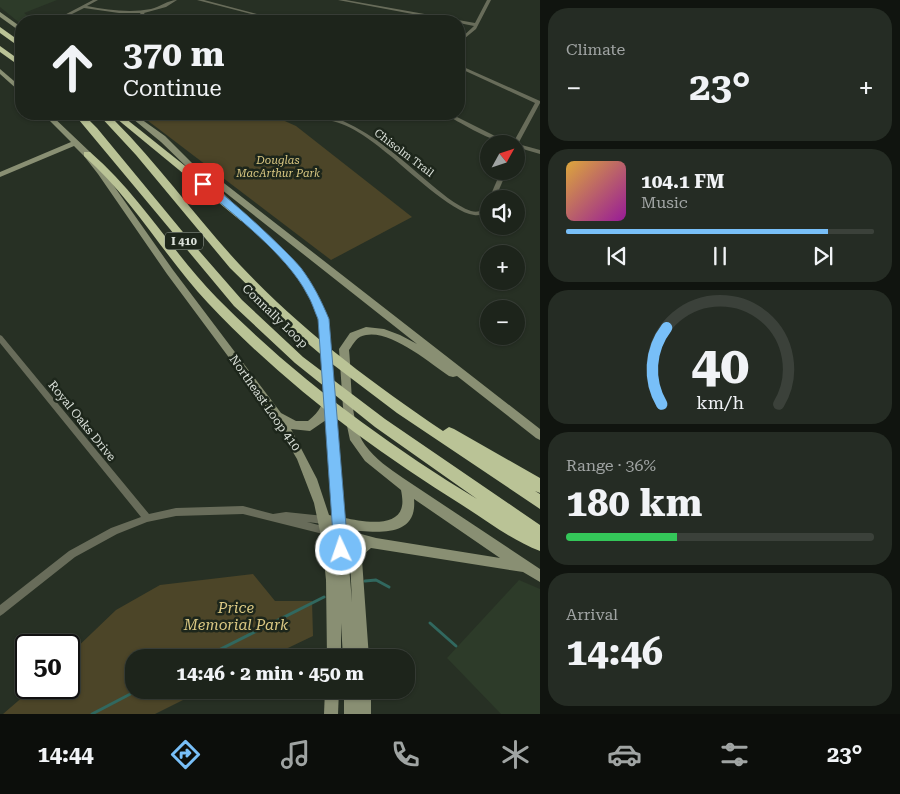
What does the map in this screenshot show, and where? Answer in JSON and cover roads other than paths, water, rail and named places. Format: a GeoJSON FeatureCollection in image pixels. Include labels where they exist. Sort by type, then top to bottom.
{"type":"FeatureCollection","features":[{"type":"Feature","properties":{"kind":"highway"},"geometry":{"type":"LineString","coordinates":[[0,29],[15,41]]}},
{"type":"Feature","properties":{"kind":"highway"},"geometry":{"type":"LineString","coordinates":[[0,48],[15,60]]}},
{"type":"Feature","properties":{"kind":"highway","name":"Connally Loop"},"geometry":{"type":"LineString","coordinates":[[84,120],[131,173],[183,240],[238,303],[299,360],[380,423],[540,534]]}},
{"type":"Feature","properties":{"kind":"highway","name":"Connally Loop"},"geometry":{"type":"LineString","coordinates":[[108,120],[128,139],[219,250],[297,327],[374,389],[540,502]]}},
{"type":"Feature","properties":{"kind":"highway"},"geometry":{"type":"LineString","coordinates":[[123,120],[246,219]]}},
{"type":"Feature","properties":{"kind":"highway"},"geometry":{"type":"LineString","coordinates":[[86,154],[108,171],[124,188],[187,272],[213,301],[299,379],[384,445],[469,503],[540,544]]}},
{"type":"Feature","properties":{"kind":"highway"},"geometry":{"type":"LineString","coordinates":[[374,389],[540,486]]}},
{"type":"Feature","properties":{"kind":"main road"},"geometry":{"type":"LineString","coordinates":[[0,14],[15,25]]}},
{"type":"Feature","properties":{"kind":"main road"},"geometry":{"type":"LineString","coordinates":[[0,71],[15,85]]}},
{"type":"Feature","properties":{"kind":"main road","name":"Northeast Loop 410"},"geometry":{"type":"LineString","coordinates":[[52,120],[86,154],[293,439],[333,527]]}},
{"type":"Feature","properties":{"kind":"main road"},"geometry":{"type":"LineString","coordinates":[[138,120],[502,405]]}},
{"type":"Feature","properties":{"kind":"main road"},"geometry":{"type":"LineString","coordinates":[[162,138],[296,268],[312,293],[323,319],[330,395],[334,649]]}},
{"type":"Feature","properties":{"kind":"main road"},"geometry":{"type":"LineString","coordinates":[[0,175],[75,143]]}},
{"type":"Feature","properties":{"kind":"main road"},"geometry":{"type":"LineString","coordinates":[[539,431],[393,335],[372,329],[359,332],[349,339],[344,349],[350,415],[356,440],[369,457],[407,488],[540,576]]}},
{"type":"Feature","properties":{"kind":"main road"},"geometry":{"type":"LineString","coordinates":[[275,413],[294,425],[310,426],[322,416],[330,395]]}},
{"type":"Feature","properties":{"kind":"main road"},"geometry":{"type":"LineString","coordinates":[[333,527],[382,528],[394,526],[402,521],[409,507],[407,488]]}},
{"type":"Feature","properties":{"kind":"main road"},"geometry":{"type":"LineString","coordinates":[[333,527],[368,543],[527,568]]}},
{"type":"Feature","properties":{"kind":"main road"},"geometry":{"type":"LineString","coordinates":[[333,527],[349,649]]}},
{"type":"Feature","properties":{"kind":"main road"},"geometry":{"type":"LineString","coordinates":[[361,649],[356,560],[359,550],[368,543]]}},
{"type":"Feature","properties":{"kind":"main road"},"geometry":{"type":"LineString","coordinates":[[331,714],[332,699]]}},
{"type":"Feature","properties":{"kind":"main road"},"geometry":{"type":"LineString","coordinates":[[351,699],[351,714]]}},
{"type":"Feature","properties":{"kind":"main road"},"geometry":{"type":"LineString","coordinates":[[364,699],[364,714]]}},
{"type":"Feature","properties":{"kind":"street"},"geometry":{"type":"LineString","coordinates":[[67,15],[96,0]]}},
{"type":"Feature","properties":{"kind":"street"},"geometry":{"type":"LineString","coordinates":[[84,7],[108,11],[140,11],[160,8],[175,0]]}},
{"type":"Feature","properties":{"kind":"street"},"geometry":{"type":"LineString","coordinates":[[199,0],[258,15]]}},
{"type":"Feature","properties":{"kind":"street"},"geometry":{"type":"LineString","coordinates":[[340,0],[426,15]]}},
{"type":"Feature","properties":{"kind":"street"},"geometry":{"type":"LineString","coordinates":[[465,38],[477,24],[489,0]]}},
{"type":"Feature","properties":{"kind":"street"},"geometry":{"type":"LineString","coordinates":[[140,11],[143,15]]}},
{"type":"Feature","properties":{"kind":"street"},"geometry":{"type":"LineString","coordinates":[[465,22],[477,24]]}},
{"type":"Feature","properties":{"kind":"street"},"geometry":{"type":"LineString","coordinates":[[465,69],[538,102],[521,135]]}},
{"type":"Feature","properties":{"kind":"street","name":"Chisolm Trail"},"geometry":{"type":"LineString","coordinates":[[332,120],[345,124],[386,150],[453,203],[472,213],[480,211]]}},
{"type":"Feature","properties":{"kind":"street"},"geometry":{"type":"LineString","coordinates":[[459,120],[487,135]]}},
{"type":"Feature","properties":{"kind":"street"},"geometry":{"type":"LineString","coordinates":[[525,147],[540,152]]}},
{"type":"Feature","properties":{"kind":"street","name":"Royal Oaks Drive"},"geometry":{"type":"LineString","coordinates":[[0,338],[147,518]]}},
{"type":"Feature","properties":{"kind":"street"},"geometry":{"type":"LineString","coordinates":[[0,611],[72,554],[114,531],[147,518],[176,512],[242,510],[274,517],[286,522],[333,527]]}},
{"type":"Feature","properties":{"kind":"waterway"},"geometry":{"type":"LineString","coordinates":[[365,581],[376,580],[389,587]]}},
{"type":"Feature","properties":{"kind":"waterway"},"geometry":{"type":"LineString","coordinates":[[221,649],[324,597]]}},
{"type":"Feature","properties":{"kind":"waterway"},"geometry":{"type":"LineString","coordinates":[[430,623],[456,646]]}},
{"type":"Feature","properties":{"kind":"waterway"},"geometry":{"type":"LineString","coordinates":[[92,714],[125,697]]}},
{"type":"Feature","properties":{"kind":"park label","name":"Douglas MacArthur Park"},"geometry":{"type":"Point","coordinates":[278,166]}},
{"type":"Feature","properties":{"kind":"park label","name":"Price Memorial Park"},"geometry":{"type":"Point","coordinates":[236,616]}}]}
